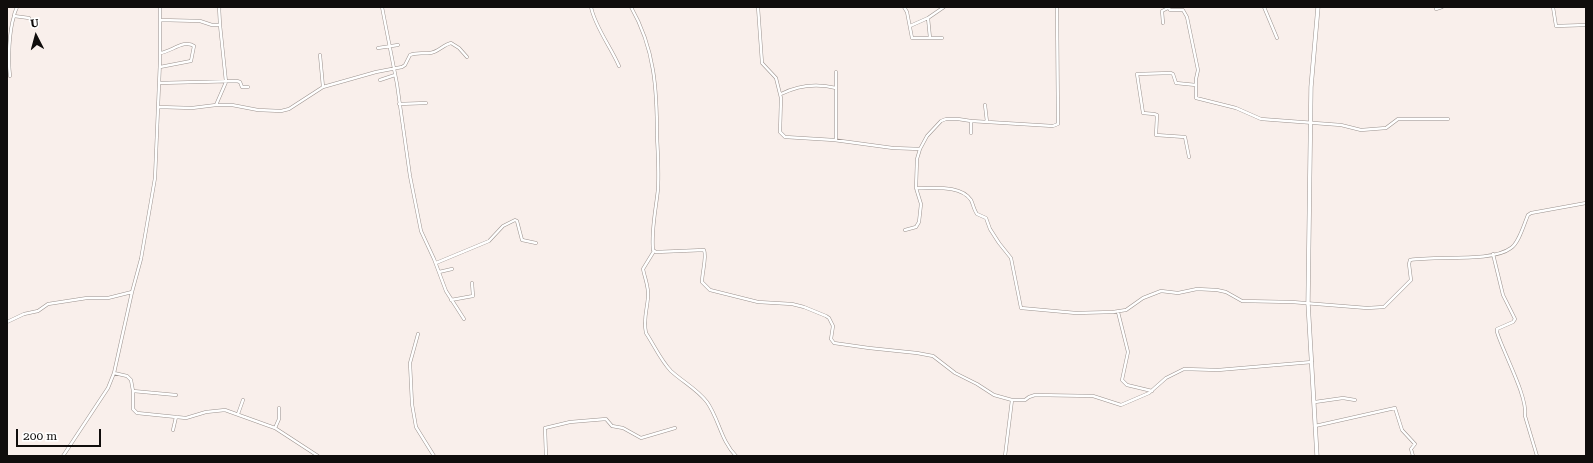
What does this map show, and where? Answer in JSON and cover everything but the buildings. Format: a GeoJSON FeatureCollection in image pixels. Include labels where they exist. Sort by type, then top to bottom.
{"type":"FeatureCollection","features":[{"type":"Feature","properties":{"kind":"street"},"geometry":{"type":"LineString","coordinates":[[10,76],[9,66],[11,29],[17,7]]}},
{"type":"Feature","properties":{"kind":"street"},"geometry":{"type":"LineString","coordinates":[[64,456],[108,388],[114,373],[140,259],[156,178],[160,67],[160,7]]}},
{"type":"Feature","properties":{"kind":"street"},"geometry":{"type":"LineString","coordinates":[[216,105],[226,82],[219,7]]}},
{"type":"Feature","properties":{"kind":"street"},"geometry":{"type":"LineString","coordinates":[[382,7],[395,75],[410,176],[423,236],[436,263],[446,291],[464,319]]}},
{"type":"Feature","properties":{"kind":"street"},"geometry":{"type":"LineString","coordinates":[[591,7],[592,16],[619,66]]}},
{"type":"Feature","properties":{"kind":"street"},"geometry":{"type":"LineString","coordinates":[[631,7],[641,27],[651,55],[657,100],[658,170],[653,243],[654,251],[643,269],[647,280],[648,297],[644,325],[646,333],[670,370],[700,394],[707,402],[714,414],[725,442],[736,456]]}},
{"type":"Feature","properties":{"kind":"street"},"geometry":{"type":"LineString","coordinates":[[758,7],[762,63],[776,78],[781,94],[780,132],[785,137],[836,140],[893,148],[920,149]]}},
{"type":"Feature","properties":{"kind":"street"},"geometry":{"type":"LineString","coordinates":[[904,7],[913,39],[942,38]]}},
{"type":"Feature","properties":{"kind":"street"},"geometry":{"type":"LineString","coordinates":[[910,26],[928,18],[944,7]]}},
{"type":"Feature","properties":{"kind":"street"},"geometry":{"type":"LineString","coordinates":[[905,230],[916,227],[920,222],[921,204],[916,188],[917,159],[920,149],[931,131],[941,121],[952,119],[1053,126],[1058,124],[1057,7]]}},
{"type":"Feature","properties":{"kind":"street"},"geometry":{"type":"LineString","coordinates":[[1264,7],[1276,38]]}},
{"type":"Feature","properties":{"kind":"street"},"geometry":{"type":"LineString","coordinates":[[1317,456],[1308,303],[1311,86],[1318,7]]}},
{"type":"Feature","properties":{"kind":"street"},"geometry":{"type":"LineString","coordinates":[[1436,10],[1442,7]]}},
{"type":"Feature","properties":{"kind":"street"},"geometry":{"type":"LineString","coordinates":[[1553,7],[1556,26],[1586,26]]}},
{"type":"Feature","properties":{"kind":"street"},"geometry":{"type":"LineString","coordinates":[[1163,23],[1162,11],[1168,8],[1170,10],[1183,10],[1186,14],[1198,70],[1196,98],[1236,108],[1258,119],[1341,125],[1361,130],[1386,128],[1398,120],[1448,119]]}},
{"type":"Feature","properties":{"kind":"street"},"geometry":{"type":"LineString","coordinates":[[14,16],[29,18]]}},
{"type":"Feature","properties":{"kind":"street"},"geometry":{"type":"LineString","coordinates":[[928,18],[930,38]]}},
{"type":"Feature","properties":{"kind":"street"},"geometry":{"type":"LineString","coordinates":[[160,20],[200,21],[212,25],[220,25]]}},
{"type":"Feature","properties":{"kind":"street"},"geometry":{"type":"LineString","coordinates":[[160,53],[166,52],[177,46],[189,44],[194,46],[192,59],[190,62],[160,67]]}},
{"type":"Feature","properties":{"kind":"street"},"geometry":{"type":"LineString","coordinates":[[158,107],[192,108],[232,105],[258,110],[284,111],[323,87],[376,72],[404,66],[410,55],[432,53],[449,44],[454,44],[467,57]]}},
{"type":"Feature","properties":{"kind":"street"},"geometry":{"type":"LineString","coordinates":[[378,48],[398,45]]}},
{"type":"Feature","properties":{"kind":"street"},"geometry":{"type":"LineString","coordinates":[[320,55],[323,87]]}},
{"type":"Feature","properties":{"kind":"street"},"geometry":{"type":"LineString","coordinates":[[836,72],[836,140]]}},
{"type":"Feature","properties":{"kind":"street"},"geometry":{"type":"LineString","coordinates":[[1190,157],[1185,137],[1156,135],[1157,115],[1143,113],[1137,74],[1171,73],[1173,74],[1176,83],[1196,85]]}},
{"type":"Feature","properties":{"kind":"street"},"geometry":{"type":"LineString","coordinates":[[380,80],[395,75]]}},
{"type":"Feature","properties":{"kind":"street"},"geometry":{"type":"LineString","coordinates":[[159,84],[239,81],[242,87],[248,88]]}},
{"type":"Feature","properties":{"kind":"street"},"geometry":{"type":"LineString","coordinates":[[781,94],[808,85],[822,85],[836,88]]}},
{"type":"Feature","properties":{"kind":"street"},"geometry":{"type":"LineString","coordinates":[[399,104],[426,103]]}},
{"type":"Feature","properties":{"kind":"street"},"geometry":{"type":"LineString","coordinates":[[985,105],[987,122]]}},
{"type":"Feature","properties":{"kind":"street"},"geometry":{"type":"LineString","coordinates":[[971,121],[971,133]]}},
{"type":"Feature","properties":{"kind":"street"},"geometry":{"type":"LineString","coordinates":[[916,188],[956,190],[970,199],[977,214],[986,218],[990,229],[1011,258],[1021,308],[1076,313],[1118,312],[1126,310],[1143,298],[1162,291],[1178,293],[1197,289],[1226,292],[1242,301],[1308,303],[1367,308],[1384,307],[1412,280],[1409,264],[1410,260],[1476,257],[1493,254],[1512,248],[1528,215],[1531,213],[1586,203]]}},
{"type":"Feature","properties":{"kind":"street"},"geometry":{"type":"LineString","coordinates":[[436,263],[489,241],[503,226],[515,220],[518,221],[522,240],[536,243]]}},
{"type":"Feature","properties":{"kind":"street"},"geometry":{"type":"LineString","coordinates":[[654,251],[704,250],[702,282],[710,290],[758,302],[792,304],[804,307],[829,318],[833,326],[831,339],[834,343],[933,356],[955,373],[977,384],[994,395],[1012,400],[1025,400],[1035,395],[1093,396],[1118,405],[1152,391],[1166,378],[1184,369],[1218,370],[1312,362]]}},
{"type":"Feature","properties":{"kind":"street"},"geometry":{"type":"LineString","coordinates":[[1493,254],[1503,295],[1515,319],[1514,322],[1497,329],[1497,332],[1517,382],[1537,456]]}},
{"type":"Feature","properties":{"kind":"street"},"geometry":{"type":"LineString","coordinates":[[439,272],[452,269]]}},
{"type":"Feature","properties":{"kind":"street"},"geometry":{"type":"LineString","coordinates":[[451,300],[473,296],[472,283]]}},
{"type":"Feature","properties":{"kind":"street"},"geometry":{"type":"LineString","coordinates":[[7,322],[24,314],[38,312],[48,304],[87,298],[108,298],[132,292]]}},
{"type":"Feature","properties":{"kind":"street"},"geometry":{"type":"LineString","coordinates":[[1118,312],[1128,352],[1122,380],[1127,385],[1152,391]]}},
{"type":"Feature","properties":{"kind":"street"},"geometry":{"type":"LineString","coordinates":[[418,334],[410,363],[412,404],[416,427],[434,456]]}},
{"type":"Feature","properties":{"kind":"street"},"geometry":{"type":"LineString","coordinates":[[114,373],[129,377],[132,383],[132,407],[134,411],[142,414],[186,418],[216,410],[225,410],[275,428],[318,456]]}},
{"type":"Feature","properties":{"kind":"street"},"geometry":{"type":"LineString","coordinates":[[133,391],[176,394]]}},
{"type":"Feature","properties":{"kind":"street"},"geometry":{"type":"LineString","coordinates":[[1315,402],[1343,398],[1355,400]]}},
{"type":"Feature","properties":{"kind":"street"},"geometry":{"type":"LineString","coordinates":[[238,414],[243,400]]}},
{"type":"Feature","properties":{"kind":"street"},"geometry":{"type":"LineString","coordinates":[[1005,456],[1012,400]]}},
{"type":"Feature","properties":{"kind":"street"},"geometry":{"type":"LineString","coordinates":[[275,428],[279,419],[279,408]]}},
{"type":"Feature","properties":{"kind":"street"},"geometry":{"type":"LineString","coordinates":[[1316,426],[1395,408],[1402,430],[1415,444],[1411,449],[1413,456]]}},
{"type":"Feature","properties":{"kind":"street"},"geometry":{"type":"LineString","coordinates":[[173,430],[176,418]]}},
{"type":"Feature","properties":{"kind":"street"},"geometry":{"type":"LineString","coordinates":[[546,456],[545,428],[570,422],[606,419],[612,426],[623,428],[641,438],[674,428]]}}]}
